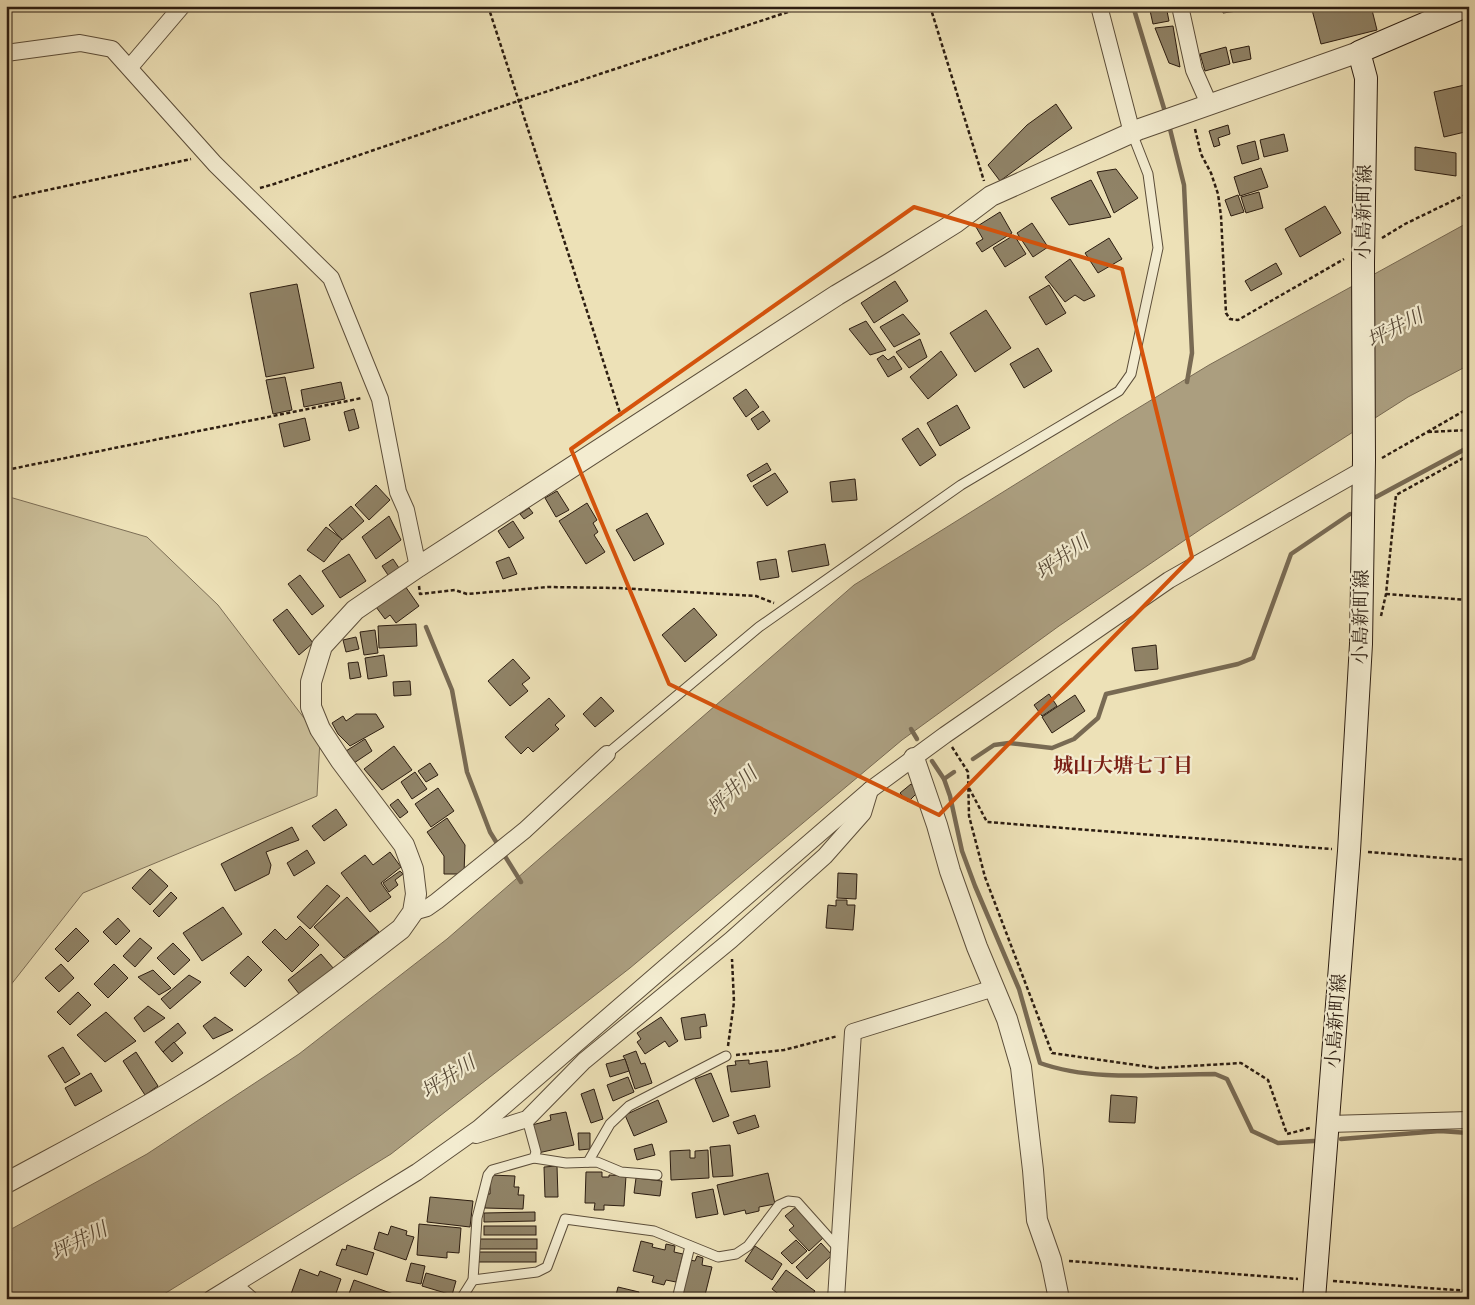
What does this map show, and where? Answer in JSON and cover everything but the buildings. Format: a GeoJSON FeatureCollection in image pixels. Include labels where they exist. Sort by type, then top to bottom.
{"type":"FeatureCollection","features":[{"type":"Feature","properties":{"kind":"main road"},"geometry":{"type":"LineString","coordinates":[[1359,52],[1466,6]]}},
{"type":"Feature","properties":{"kind":"main road","name":"小島新町線"},"geometry":{"type":"LineString","coordinates":[[1315,1289],[1349,851],[1361,644],[1366,78],[1359,52]]}},
{"type":"Feature","properties":{"kind":"street"},"geometry":{"type":"LineString","coordinates":[[130,67],[182,6]]}},
{"type":"Feature","properties":{"kind":"street"},"geometry":{"type":"LineString","coordinates":[[1099,6],[1136,131]]}},
{"type":"Feature","properties":{"kind":"street"},"geometry":{"type":"LineString","coordinates":[[1180,6],[1194,70],[1195,109]]}},
{"type":"Feature","properties":{"kind":"street"},"geometry":{"type":"LineString","coordinates":[[6,53],[80,43],[112,48],[208,156],[331,278],[378,394],[398,492],[406,510],[418,567]]}},
{"type":"Feature","properties":{"kind":"street"},"geometry":{"type":"LineString","coordinates":[[6,1183],[92,1137],[182,1085],[272,1027],[402,929],[413,912],[416,894],[413,869],[404,846],[341,761],[320,729],[311,707],[311,682],[322,646],[355,610],[418,567],[837,295],[955,223],[991,196],[1136,131],[1359,52]]}},
{"type":"Feature","properties":{"kind":"street"},"geometry":{"type":"LineString","coordinates":[[211,1299],[417,1172],[479,1128],[870,790],[945,735],[1169,580],[1364,464]]}},
{"type":"Feature","properties":{"kind":"street"},"geometry":{"type":"LineString","coordinates":[[413,912],[427,908],[437,901],[508,844],[607,754]]}},
{"type":"Feature","properties":{"kind":"street"},"geometry":{"type":"LineString","coordinates":[[914,758],[937,825],[950,871],[977,947],[1007,1019],[1021,1067],[1037,1220],[1050,1260],[1059,1299]]}},
{"type":"Feature","properties":{"kind":"street"},"geometry":{"type":"LineString","coordinates":[[464,1138],[527,1118],[584,1061],[731,940],[825,856],[863,813],[870,790]]}},
{"type":"Feature","properties":{"kind":"street"},"geometry":{"type":"LineString","coordinates":[[836,1299],[853,1032],[994,988]]}},
{"type":"Feature","properties":{"kind":"street"},"geometry":{"type":"LineString","coordinates":[[1329,1124],[1469,1120]]}},
{"type":"Feature","properties":{"kind":"street"},"geometry":{"type":"LineString","coordinates":[[234,1285],[250,1299]]}},
{"type":"Feature","properties":{"kind":"lane"},"geometry":{"type":"LineString","coordinates":[[607,754],[759,627],[961,485],[1119,391],[1131,374],[1158,248],[1148,174],[1136,131]]}},
{"type":"Feature","properties":{"kind":"lane"},"geometry":{"type":"LineString","coordinates":[[588,1162],[610,1124],[629,1106],[726,1056]]}},
{"type":"Feature","properties":{"kind":"lane"},"geometry":{"type":"LineString","coordinates":[[527,1118],[536,1152],[534,1158]]}},
{"type":"Feature","properties":{"kind":"lane"},"geometry":{"type":"LineString","coordinates":[[461,1299],[473,1280],[477,1218],[488,1175],[492,1170],[534,1158],[566,1163],[597,1162],[621,1172],[657,1175]]}},
{"type":"Feature","properties":{"kind":"lane"},"geometry":{"type":"LineString","coordinates":[[473,1280],[537,1272],[548,1267],[565,1220],[654,1230],[718,1257],[736,1254],[748,1246],[779,1206],[788,1201],[797,1202],[839,1249]]}},
{"type":"Feature","properties":{"kind":"lane"},"geometry":{"type":"LineString","coordinates":[[677,1299],[690,1246]]}},
{"type":"Feature","properties":{"kind":"path"},"geometry":{"type":"LineString","coordinates":[[488,6],[622,420],[628,431]]}},
{"type":"Feature","properties":{"kind":"path"},"geometry":{"type":"LineString","coordinates":[[243,192],[274,184],[806,6]]}},
{"type":"Feature","properties":{"kind":"path"},"geometry":{"type":"LineString","coordinates":[[930,6],[985,184],[991,196]]}},
{"type":"Feature","properties":{"kind":"path"},"geometry":{"type":"LineString","coordinates":[[1195,109],[1201,154],[1218,194],[1221,216],[1226,312],[1230,319],[1238,320],[1323,270],[1363,256],[1405,224],[1469,193]]}},
{"type":"Feature","properties":{"kind":"path"},"geometry":{"type":"LineString","coordinates":[[6,199],[208,156]]}},
{"type":"Feature","properties":{"kind":"path"},"geometry":{"type":"LineString","coordinates":[[6,470],[378,394]]}},
{"type":"Feature","properties":{"kind":"path"},"geometry":{"type":"LineString","coordinates":[[1364,464],[1469,408]]}},
{"type":"Feature","properties":{"kind":"path"},"geometry":{"type":"LineString","coordinates":[[1427,432],[1469,430]]}},
{"type":"Feature","properties":{"kind":"path"},"geometry":{"type":"LineString","coordinates":[[1380,622],[1386,594],[1396,495],[1469,455]]}},
{"type":"Feature","properties":{"kind":"path"},"geometry":{"type":"LineString","coordinates":[[418,567],[420,594],[455,590],[467,594],[548,587],[617,588],[756,596],[787,608]]}},
{"type":"Feature","properties":{"kind":"path"},"geometry":{"type":"LineString","coordinates":[[1386,594],[1469,600]]}},
{"type":"Feature","properties":{"kind":"path"},"geometry":{"type":"LineString","coordinates":[[945,735],[968,772],[969,816],[985,877],[1052,1053],[1156,1068],[1241,1063],[1268,1080],[1287,1134],[1329,1124]]}},
{"type":"Feature","properties":{"kind":"path"},"geometry":{"type":"LineString","coordinates":[[968,787],[988,822],[1469,860]]}},
{"type":"Feature","properties":{"kind":"path"},"geometry":{"type":"LineString","coordinates":[[731,940],[734,1002],[726,1056],[784,1050],[853,1032]]}},
{"type":"Feature","properties":{"kind":"path"},"geometry":{"type":"LineString","coordinates":[[1050,1260],[1315,1289],[1469,1291]]}},
{"type":"Feature","properties":{"kind":"highlighted area"},"geometry":{"type":"Polygon","coordinates":[[[914,207],[1122,269],[1192,557],[939,815],[669,684],[571,449],[914,207]]]}},
{"type":"Feature","properties":{"kind":"shaded area"},"geometry":{"type":"Polygon","coordinates":[[[6,496],[147,537],[218,605],[320,739],[317,796],[83,893],[6,991],[6,496]]]}},
{"type":"Feature","properties":{"kind":"water","name":"坪井川"},"geometry":{"type":"Polygon","coordinates":[[[1469,222],[1469,365],[1408,397],[1204,527],[1059,626],[902,740],[630,968],[391,1154],[156,1299],[6,1299],[6,1232],[147,1154],[299,1054],[447,939],[854,585],[1209,365],[1469,222]]]}},
{"type":"Feature","properties":{"kind":"waterway"},"geometry":{"type":"LineString","coordinates":[[1133,6],[1166,115]]}},
{"type":"Feature","properties":{"kind":"waterway"},"geometry":{"type":"LineString","coordinates":[[1169,125],[1184,185],[1192,353],[1187,382]]}},
{"type":"Feature","properties":{"kind":"waterway"},"geometry":{"type":"LineString","coordinates":[[1376,497],[1469,447]]}},
{"type":"Feature","properties":{"kind":"waterway"},"geometry":{"type":"LineString","coordinates":[[973,759],[994,745],[1009,743],[1052,748],[1074,739],[1098,718],[1106,694],[1238,664],[1253,658],[1291,554],[1350,514]]}},
{"type":"Feature","properties":{"kind":"waterway"},"geometry":{"type":"LineString","coordinates":[[426,627],[452,690],[467,772],[490,832],[521,882]]}},
{"type":"Feature","properties":{"kind":"waterway"},"geometry":{"type":"LineString","coordinates":[[911,729],[917,739]]}},
{"type":"Feature","properties":{"kind":"waterway"},"geometry":{"type":"LineString","coordinates":[[932,761],[944,779],[950,796],[962,851],[1019,989],[1040,1063],[1060,1069],[1104,1075],[1215,1074],[1227,1079],[1252,1131],[1278,1143],[1314,1141]]}},
{"type":"Feature","properties":{"kind":"waterway"},"geometry":{"type":"LineString","coordinates":[[944,779],[954,772]]}},
{"type":"Feature","properties":{"kind":"waterway"},"geometry":{"type":"LineString","coordinates":[[1341,1139],[1440,1131],[1469,1133]]}},
{"type":"Feature","properties":{"kind":"district","name":"城山大塘七丁目"},"geometry":{"type":"Point","coordinates":[1123,765]}}]}
